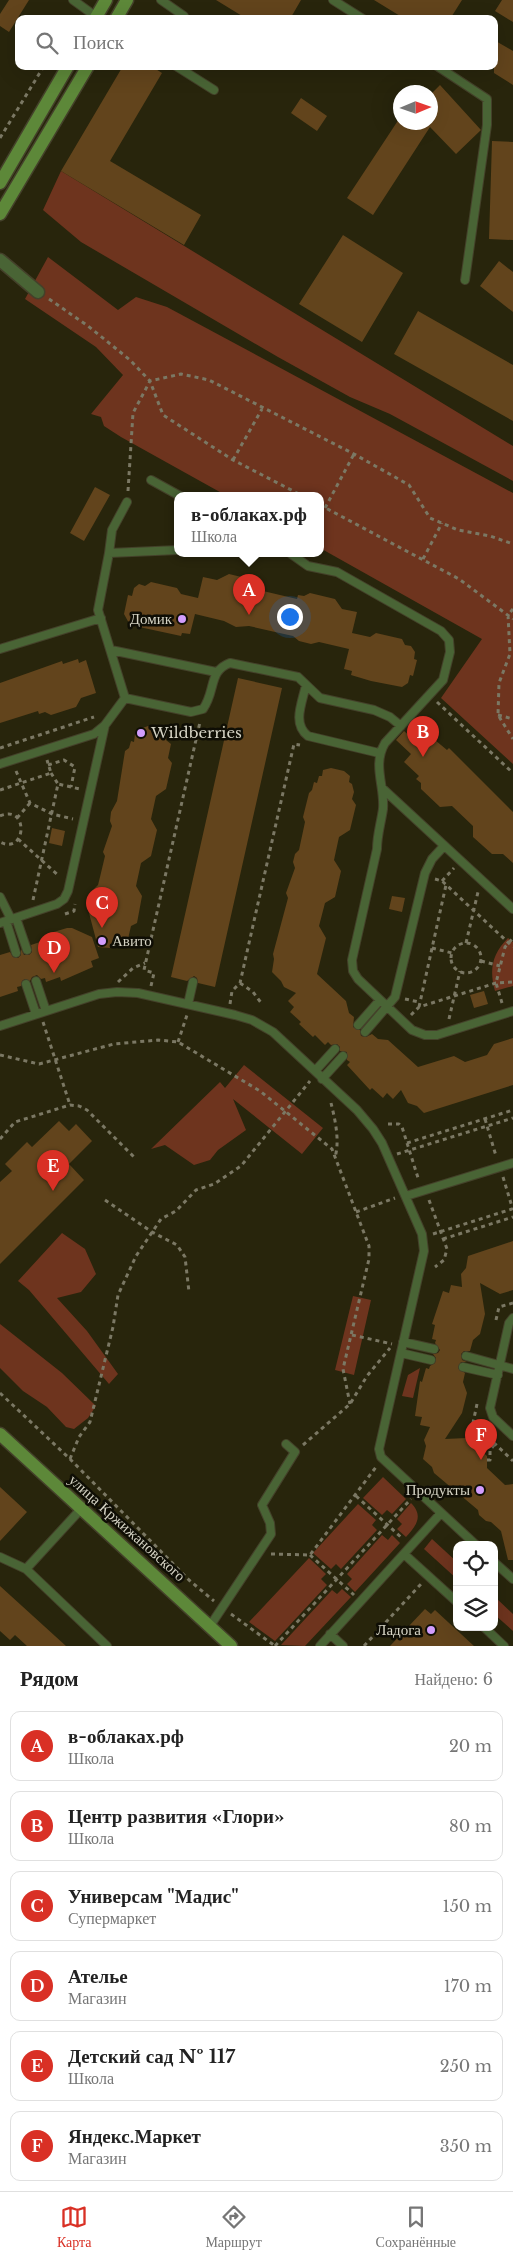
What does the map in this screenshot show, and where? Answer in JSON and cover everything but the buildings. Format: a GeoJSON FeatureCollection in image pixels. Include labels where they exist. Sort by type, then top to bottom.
{"type":"FeatureCollection","features":[{"type":"Feature","properties":{"kind":"street"},"geometry":{"type":"LineString","coordinates":[[98,15],[106,0]]}},
{"type":"Feature","properties":{"kind":"street"},"geometry":{"type":"LineString","coordinates":[[118,15],[127,0]]}},
{"type":"Feature","properties":{"kind":"street"},"geometry":{"type":"LineString","coordinates":[[0,183],[66,70]]}},
{"type":"Feature","properties":{"kind":"street"},"geometry":{"type":"LineString","coordinates":[[0,214],[86,70]]}},
{"type":"Feature","properties":{"kind":"street"},"geometry":{"type":"LineString","coordinates":[[0,260],[38,292]]}},
{"type":"Feature","properties":{"kind":"street","name":"улица Кржижановского"},"geometry":{"type":"LineString","coordinates":[[0,1434],[232,1646]]}},
{"type":"Feature","properties":{"kind":"lane"},"geometry":{"type":"LineString","coordinates":[[73,0],[93,15]]}},
{"type":"Feature","properties":{"kind":"lane"},"geometry":{"type":"LineString","coordinates":[[161,0],[183,15]]}},
{"type":"Feature","properties":{"kind":"lane"},"geometry":{"type":"LineString","coordinates":[[333,0],[357,15]]}},
{"type":"Feature","properties":{"kind":"lane"},"geometry":{"type":"LineString","coordinates":[[182,70],[214,90]]}},
{"type":"Feature","properties":{"kind":"lane"},"geometry":{"type":"LineString","coordinates":[[443,70],[487,98],[487,125],[465,280]]}},
{"type":"Feature","properties":{"kind":"lane"},"geometry":{"type":"LineString","coordinates":[[151,480],[174,493]]}},
{"type":"Feature","properties":{"kind":"lane"},"geometry":{"type":"LineString","coordinates":[[126,698],[100,618],[98,601],[109,553],[112,530],[127,502]]}},
{"type":"Feature","properties":{"kind":"lane"},"geometry":{"type":"LineString","coordinates":[[109,553],[174,550]]}},
{"type":"Feature","properties":{"kind":"lane"},"geometry":{"type":"LineString","coordinates":[[297,557],[308,566],[337,572],[441,631],[449,640],[450,652],[443,680],[401,726],[380,753],[377,765],[382,788],[382,810],[377,834],[377,849],[352,960],[353,971],[358,979],[412,1030],[425,1035],[446,1032],[509,1012]]}},
{"type":"Feature","properties":{"kind":"lane"},"geometry":{"type":"LineString","coordinates":[[0,650],[100,618]]}},
{"type":"Feature","properties":{"kind":"lane"},"geometry":{"type":"LineString","coordinates":[[110,650],[216,672]]}},
{"type":"Feature","properties":{"kind":"lane"},"geometry":{"type":"LineString","coordinates":[[126,698],[191,712],[203,709],[210,700],[216,672],[221,666],[230,663],[298,677],[320,698],[374,710],[390,717],[401,726]]}},
{"type":"Feature","properties":{"kind":"lane"},"geometry":{"type":"LineString","coordinates":[[306,685],[298,721],[300,730],[313,738],[380,753]]}},
{"type":"Feature","properties":{"kind":"lane"},"geometry":{"type":"LineString","coordinates":[[0,764],[94,734],[105,725],[126,698]]}},
{"type":"Feature","properties":{"kind":"lane"},"geometry":{"type":"LineString","coordinates":[[8,920],[57,904],[64,899],[69,885],[105,725]]}},
{"type":"Feature","properties":{"kind":"lane"},"geometry":{"type":"LineString","coordinates":[[382,788],[513,909]]}},
{"type":"Feature","properties":{"kind":"lane"},"geometry":{"type":"LineString","coordinates":[[365,1032],[388,1008],[395,997],[401,979],[424,877],[432,859],[444,846]]}},
{"type":"Feature","properties":{"kind":"lane"},"geometry":{"type":"LineString","coordinates":[[0,897],[16,953]]}},
{"type":"Feature","properties":{"kind":"lane"},"geometry":{"type":"LineString","coordinates":[[8,920],[26,950]]}},
{"type":"Feature","properties":{"kind":"lane"},"geometry":{"type":"LineString","coordinates":[[36,981],[46,1011]]}},
{"type":"Feature","properties":{"kind":"lane"},"geometry":{"type":"LineString","coordinates":[[188,1004],[193,982]]}},
{"type":"Feature","properties":{"kind":"lane"},"geometry":{"type":"LineString","coordinates":[[26,984],[36,1014]]}},
{"type":"Feature","properties":{"kind":"lane"},"geometry":{"type":"LineString","coordinates":[[0,1026],[99,994],[118,992],[138,994],[188,1004],[252,1020],[273,1032],[357,1110],[382,1143],[422,1234],[424,1251],[379,1449],[381,1457],[472,1541]]}},
{"type":"Feature","properties":{"kind":"lane"},"geometry":{"type":"LineString","coordinates":[[358,1025],[380,1000]]}},
{"type":"Feature","properties":{"kind":"lane"},"geometry":{"type":"LineString","coordinates":[[315,1071],[335,1049]]}},
{"type":"Feature","properties":{"kind":"lane"},"geometry":{"type":"LineString","coordinates":[[322,1078],[343,1056]]}},
{"type":"Feature","properties":{"kind":"lane"},"geometry":{"type":"LineString","coordinates":[[406,1196],[513,1163]]}},
{"type":"Feature","properties":{"kind":"lane"},"geometry":{"type":"LineString","coordinates":[[513,1318],[509,1322],[490,1408],[493,1417],[513,1436]]}},
{"type":"Feature","properties":{"kind":"lane"},"geometry":{"type":"LineString","coordinates":[[403,1342],[434,1349]]}},
{"type":"Feature","properties":{"kind":"lane"},"geometry":{"type":"LineString","coordinates":[[401,1353],[431,1360]]}},
{"type":"Feature","properties":{"kind":"lane"},"geometry":{"type":"LineString","coordinates":[[466,1356],[513,1369]]}},
{"type":"Feature","properties":{"kind":"lane"},"geometry":{"type":"LineString","coordinates":[[463,1367],[498,1375]]}},
{"type":"Feature","properties":{"kind":"lane"},"geometry":{"type":"LineString","coordinates":[[210,1626],[271,1534],[270,1523],[262,1505],[295,1452],[286,1444]]}},
{"type":"Feature","properties":{"kind":"lane"},"geometry":{"type":"LineString","coordinates":[[26,1569],[81,1509]]}},
{"type":"Feature","properties":{"kind":"lane"},"geometry":{"type":"LineString","coordinates":[[320,1646],[442,1513]]}},
{"type":"Feature","properties":{"kind":"lane"},"geometry":{"type":"LineString","coordinates":[[404,1554],[453,1598]]}},
{"type":"Feature","properties":{"kind":"lane"},"geometry":{"type":"LineString","coordinates":[[0,1557],[26,1569],[107,1646]]}},
{"type":"Feature","properties":{"kind":"lane"},"geometry":{"type":"LineString","coordinates":[[498,1566],[513,1579]]}},
{"type":"Feature","properties":{"kind":"lane"},"geometry":{"type":"LineString","coordinates":[[488,1631],[504,1646]]}},
{"type":"Feature","properties":{"kind":"lane"},"geometry":{"type":"LineString","coordinates":[[330,1634],[343,1646]]}},
{"type":"Feature","properties":{"kind":"path"},"geometry":{"type":"LineString","coordinates":[[0,138],[42,70]]}},
{"type":"Feature","properties":{"kind":"path"},"geometry":{"type":"LineString","coordinates":[[0,134],[6,129]]}},
{"type":"Feature","properties":{"kind":"path"},"geometry":{"type":"LineString","coordinates":[[38,292],[88,326],[130,360],[150,381],[163,415],[233,460],[295,492]]}},
{"type":"Feature","properties":{"kind":"path"},"geometry":{"type":"LineString","coordinates":[[127,502],[133,413],[150,381],[181,374],[209,380],[262,409],[354,454],[409,485],[430,518],[458,530],[490,536],[513,544]]}},
{"type":"Feature","properties":{"kind":"path"},"geometry":{"type":"LineString","coordinates":[[233,460],[262,409]]}},
{"type":"Feature","properties":{"kind":"path"},"geometry":{"type":"LineString","coordinates":[[354,454],[325,508],[459,579],[513,619]]}},
{"type":"Feature","properties":{"kind":"path"},"geometry":{"type":"LineString","coordinates":[[422,558],[442,524]]}},
{"type":"Feature","properties":{"kind":"path"},"geometry":{"type":"LineString","coordinates":[[513,609],[508,615],[510,654],[499,683],[498,715],[513,740]]}},
{"type":"Feature","properties":{"kind":"path"},"geometry":{"type":"LineString","coordinates":[[429,696],[513,774]]}},
{"type":"Feature","properties":{"kind":"path"},"geometry":{"type":"LineString","coordinates":[[151,988],[154,973],[144,970],[203,709]]}},
{"type":"Feature","properties":{"kind":"path"},"geometry":{"type":"LineString","coordinates":[[0,748],[87,721],[100,714]]}},
{"type":"Feature","properties":{"kind":"path"},"geometry":{"type":"LineString","coordinates":[[498,715],[513,719]]}},
{"type":"Feature","properties":{"kind":"path"},"geometry":{"type":"LineString","coordinates":[[230,1005],[232,991],[240,984],[294,744],[311,748],[313,738]]}},
{"type":"Feature","properties":{"kind":"path"},"geometry":{"type":"LineString","coordinates":[[44,750],[51,774],[58,784],[90,792]]}},
{"type":"Feature","properties":{"kind":"path"},"geometry":{"type":"LineString","coordinates":[[13,760],[20,783],[30,803],[52,814],[84,821]]}},
{"type":"Feature","properties":{"kind":"path"},"geometry":{"type":"LineString","coordinates":[[48,765],[64,760],[75,767],[71,787]]}},
{"type":"Feature","properties":{"kind":"path"},"geometry":{"type":"LineString","coordinates":[[0,790],[51,774]]}},
{"type":"Feature","properties":{"kind":"path"},"geometry":{"type":"LineString","coordinates":[[30,913],[58,784]]}},
{"type":"Feature","properties":{"kind":"path"},"geometry":{"type":"LineString","coordinates":[[17,818],[30,803]]}},
{"type":"Feature","properties":{"kind":"path"},"geometry":{"type":"LineString","coordinates":[[0,816],[10,814],[17,818],[21,824],[22,832],[18,839],[12,843],[0,842]]}},
{"type":"Feature","properties":{"kind":"path"},"geometry":{"type":"LineString","coordinates":[[18,839],[69,885]]}},
{"type":"Feature","properties":{"kind":"path"},"geometry":{"type":"LineString","coordinates":[[424,877],[442,881],[513,947]]}},
{"type":"Feature","properties":{"kind":"path"},"geometry":{"type":"LineString","coordinates":[[466,943],[481,880]]}},
{"type":"Feature","properties":{"kind":"path"},"geometry":{"type":"LineString","coordinates":[[404,1022],[418,1007],[446,885]]}},
{"type":"Feature","properties":{"kind":"path"},"geometry":{"type":"LineString","coordinates":[[509,1012],[496,984],[505,947],[513,938]]}},
{"type":"Feature","properties":{"kind":"path"},"geometry":{"type":"LineString","coordinates":[[446,1032],[460,971],[452,960],[452,953],[456,948],[466,943],[478,948],[481,961]]}},
{"type":"Feature","properties":{"kind":"path"},"geometry":{"type":"LineString","coordinates":[[432,948],[452,953]]}},
{"type":"Feature","properties":{"kind":"path"},"geometry":{"type":"LineString","coordinates":[[481,961],[500,966]]}},
{"type":"Feature","properties":{"kind":"path"},"geometry":{"type":"LineString","coordinates":[[460,971],[473,971],[481,961]]}},
{"type":"Feature","properties":{"kind":"path"},"geometry":{"type":"LineString","coordinates":[[117,983],[133,968],[146,963]]}},
{"type":"Feature","properties":{"kind":"path"},"geometry":{"type":"LineString","coordinates":[[418,1007],[496,984],[513,982]]}},
{"type":"Feature","properties":{"kind":"path"},"geometry":{"type":"LineString","coordinates":[[110,984],[124,984]]}},
{"type":"Feature","properties":{"kind":"path"},"geometry":{"type":"LineString","coordinates":[[240,984],[253,992],[262,1004]]}},
{"type":"Feature","properties":{"kind":"path"},"geometry":{"type":"LineString","coordinates":[[145,986],[161,990]]}},
{"type":"Feature","properties":{"kind":"path"},"geometry":{"type":"LineString","coordinates":[[222,1003],[238,1006]]}},
{"type":"Feature","properties":{"kind":"path"},"geometry":{"type":"LineString","coordinates":[[178,1013],[196,1016]]}},
{"type":"Feature","properties":{"kind":"path"},"geometry":{"type":"LineString","coordinates":[[178,1042],[187,1015]]}},
{"type":"Feature","properties":{"kind":"path"},"geometry":{"type":"LineString","coordinates":[[35,1025],[53,1020]]}},
{"type":"Feature","properties":{"kind":"path"},"geometry":{"type":"LineString","coordinates":[[44,1022],[70,1105]]}},
{"type":"Feature","properties":{"kind":"path"},"geometry":{"type":"LineString","coordinates":[[0,1055],[38,1064],[114,1044],[158,1040],[178,1042],[260,1091],[332,1150],[369,1246],[369,1259],[343,1369],[350,1404]]}},
{"type":"Feature","properties":{"kind":"path"},"geometry":{"type":"LineString","coordinates":[[304,1075],[317,1087]]}},
{"type":"Feature","properties":{"kind":"path"},"geometry":{"type":"LineString","coordinates":[[70,1459],[79,1437],[90,1422],[113,1327],[118,1295],[136,1256],[161,1219],[176,1211],[196,1190],[214,1184],[241,1166],[310,1081]]}},
{"type":"Feature","properties":{"kind":"path"},"geometry":{"type":"LineString","coordinates":[[335,1157],[337,1151],[335,1118],[330,1100],[337,1106]]}},
{"type":"Feature","properties":{"kind":"path"},"geometry":{"type":"LineString","coordinates":[[0,1139],[15,1122],[70,1105],[79,1106],[87,1110],[134,1157]]}},
{"type":"Feature","properties":{"kind":"path"},"geometry":{"type":"LineString","coordinates":[[407,1143],[513,1110]]}},
{"type":"Feature","properties":{"kind":"path"},"geometry":{"type":"LineString","coordinates":[[397,1154],[513,1118]]}},
{"type":"Feature","properties":{"kind":"path"},"geometry":{"type":"LineString","coordinates":[[388,1124],[398,1124],[402,1127],[447,1250],[444,1260],[435,1267]]}},
{"type":"Feature","properties":{"kind":"path"},"geometry":{"type":"LineString","coordinates":[[395,1149],[400,1162]]}},
{"type":"Feature","properties":{"kind":"path"},"geometry":{"type":"LineString","coordinates":[[392,1189],[399,1206]]}},
{"type":"Feature","properties":{"kind":"path"},"geometry":{"type":"LineString","coordinates":[[356,1212],[396,1198]]}},
{"type":"Feature","properties":{"kind":"path"},"geometry":{"type":"LineString","coordinates":[[105,1200],[152,1232],[177,1245],[185,1257],[190,1292]]}},
{"type":"Feature","properties":{"kind":"path"},"geometry":{"type":"LineString","coordinates":[[432,1234],[513,1209]]}},
{"type":"Feature","properties":{"kind":"path"},"geometry":{"type":"LineString","coordinates":[[443,1239],[513,1217]]}},
{"type":"Feature","properties":{"kind":"path"},"geometry":{"type":"LineString","coordinates":[[428,1226],[433,1242]]}},
{"type":"Feature","properties":{"kind":"path"},"geometry":{"type":"LineString","coordinates":[[429,1270],[431,1261]]}},
{"type":"Feature","properties":{"kind":"path"},"geometry":{"type":"LineString","coordinates":[[351,1335],[393,1344]]}},
{"type":"Feature","properties":{"kind":"path"},"geometry":{"type":"LineString","coordinates":[[391,1354],[395,1335]]}},
{"type":"Feature","properties":{"kind":"path"},"geometry":{"type":"LineString","coordinates":[[295,1452],[350,1404],[367,1376],[393,1344]]}},
{"type":"Feature","properties":{"kind":"path"},"geometry":{"type":"LineString","coordinates":[[0,1393],[70,1459],[189,1580]]}},
{"type":"Feature","properties":{"kind":"path"},"geometry":{"type":"LineString","coordinates":[[487,1460],[490,1460],[490,1450],[495,1444]]}},
{"type":"Feature","properties":{"kind":"path"},"geometry":{"type":"LineString","coordinates":[[372,1462],[384,1473]]}},
{"type":"Feature","properties":{"kind":"path"},"geometry":{"type":"LineString","coordinates":[[310,1555],[377,1467]]}},
{"type":"Feature","properties":{"kind":"path"},"geometry":{"type":"LineString","coordinates":[[404,1492],[418,1505]]}},
{"type":"Feature","properties":{"kind":"path"},"geometry":{"type":"LineString","coordinates":[[356,1496],[405,1541]]}},
{"type":"Feature","properties":{"kind":"path"},"geometry":{"type":"LineString","coordinates":[[275,1646],[411,1498]]}},
{"type":"Feature","properties":{"kind":"path"},"geometry":{"type":"LineString","coordinates":[[258,1554],[310,1555],[355,1596]]}},
{"type":"Feature","properties":{"kind":"path"},"geometry":{"type":"LineString","coordinates":[[364,1646],[429,1576]]}},
{"type":"Feature","properties":{"kind":"shaded area"},"geometry":{"type":"Polygon","coordinates":[[[61,171],[513,446],[513,481],[390,414],[350,397],[81,242],[43,210],[61,171]]]}},
{"type":"Feature","properties":{"kind":"shaded area"},"geometry":{"type":"Polygon","coordinates":[[[48,257],[118,310],[136,297],[167,307],[513,493],[513,764],[441,698],[482,639],[324,550],[324,492],[220,492],[104,426],[101,417],[91,414],[123,375],[96,347],[25,299],[48,257]]]}},
{"type":"Feature","properties":{"kind":"shaded area"},"geometry":{"type":"Polygon","coordinates":[[[508,938],[513,942],[513,986],[495,991],[492,976],[493,963],[498,950],[508,938]]]}},
{"type":"Feature","properties":{"kind":"shaded area"},"geometry":{"type":"Polygon","coordinates":[[[244,1065],[323,1128],[302,1154],[233,1099],[246,1130],[218,1150],[210,1160],[194,1165],[165,1145],[151,1149],[220,1082],[225,1088],[244,1065]]]}},
{"type":"Feature","properties":{"kind":"shaded area"},"geometry":{"type":"Polygon","coordinates":[[[62,1233],[85,1249],[96,1274],[81,1292],[57,1298],[87,1331],[118,1374],[109,1384],[29,1290],[18,1281],[62,1233]]]}},
{"type":"Feature","properties":{"kind":"shaded area"},"geometry":{"type":"Polygon","coordinates":[[[353,1296],[371,1300],[354,1375],[335,1370],[353,1296]]]}},
{"type":"Feature","properties":{"kind":"shaded area"},"geometry":{"type":"Polygon","coordinates":[[[0,1324],[62,1373],[96,1406],[88,1418],[74,1429],[66,1427],[47,1407],[23,1391],[0,1368],[0,1324]]]}},
{"type":"Feature","properties":{"kind":"shaded area"},"geometry":{"type":"Polygon","coordinates":[[[420,1368],[413,1398],[402,1396],[408,1375],[420,1368]]]}},
{"type":"Feature","properties":{"kind":"shaded area"},"geometry":{"type":"Polygon","coordinates":[[[383,1477],[406,1499],[392,1514],[387,1510],[382,1515],[363,1498],[383,1477]]]}},
{"type":"Feature","properties":{"kind":"shaded area"},"geometry":{"type":"Polygon","coordinates":[[[411,1503],[418,1517],[413,1529],[406,1537],[397,1529],[402,1524],[397,1519],[411,1503]]]}},
{"type":"Feature","properties":{"kind":"shaded area"},"geometry":{"type":"Polygon","coordinates":[[[358,1504],[376,1520],[372,1525],[377,1530],[341,1569],[336,1564],[331,1569],[313,1553],[358,1504]]]}},
{"type":"Feature","properties":{"kind":"shaded area"},"geometry":{"type":"Polygon","coordinates":[[[382,1535],[388,1540],[392,1535],[400,1543],[355,1592],[347,1584],[352,1579],[347,1574],[382,1535]]]}},
{"type":"Feature","properties":{"kind":"shaded area"},"geometry":{"type":"Polygon","coordinates":[[[432,1539],[453,1558],[453,1575],[424,1549],[432,1539]]]}},
{"type":"Feature","properties":{"kind":"shaded area"},"geometry":{"type":"Polygon","coordinates":[[[309,1558],[326,1574],[321,1579],[327,1585],[275,1641],[249,1622],[309,1558]]]}},
{"type":"Feature","properties":{"kind":"shaded area"},"geometry":{"type":"Polygon","coordinates":[[[342,1589],[351,1597],[305,1646],[281,1645],[332,1590],[337,1594],[342,1589]]]}},
{"type":"Feature","properties":{"kind":"shaded area"},"geometry":{"type":"Polygon","coordinates":[[[498,1600],[513,1614],[513,1631],[498,1618],[498,1600]]]}},
{"type":"Feature","properties":{"kind":"place","name":"в-облаках.рф"},"geometry":{"type":"Point","coordinates":[249,615]}},
{"type":"Feature","properties":{"kind":"place","name":"Домик"},"geometry":{"type":"Point","coordinates":[182,619]}},
{"type":"Feature","properties":{"kind":"place","name":"Wildberries"},"geometry":{"type":"Point","coordinates":[141,733]}},
{"type":"Feature","properties":{"kind":"place","name":"Центр развития «Глори»"},"geometry":{"type":"Point","coordinates":[423,757]}},
{"type":"Feature","properties":{"kind":"place","name":"Универсам \"Мадис\""},"geometry":{"type":"Point","coordinates":[102,928]}},
{"type":"Feature","properties":{"kind":"place","name":"Авито"},"geometry":{"type":"Point","coordinates":[102,941]}},
{"type":"Feature","properties":{"kind":"place","name":"Ателье"},"geometry":{"type":"Point","coordinates":[54,973]}},
{"type":"Feature","properties":{"kind":"place","name":"Детский сад № 117"},"geometry":{"type":"Point","coordinates":[53,1191]}},
{"type":"Feature","properties":{"kind":"place","name":"Яндекс.Маркет"},"geometry":{"type":"Point","coordinates":[481,1460]}},
{"type":"Feature","properties":{"kind":"place","name":"Продукты"},"geometry":{"type":"Point","coordinates":[480,1490]}},
{"type":"Feature","properties":{"kind":"place","name":"Ладога"},"geometry":{"type":"Point","coordinates":[431,1630]}}]}
